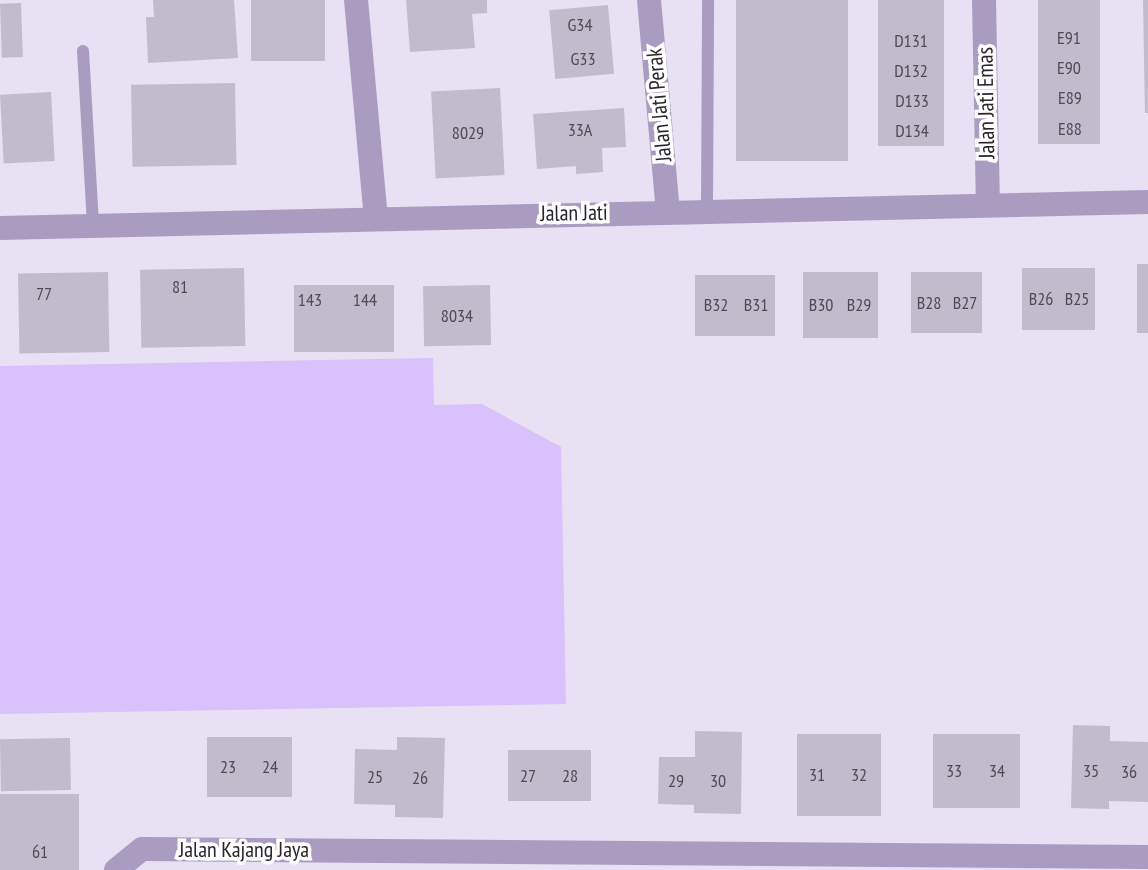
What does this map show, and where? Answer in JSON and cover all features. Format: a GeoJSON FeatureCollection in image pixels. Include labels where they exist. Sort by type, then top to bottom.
{"type":"FeatureCollection","features":[{"type":"Feature","properties":{"kind":"street"},"geometry":{"type":"LineString","coordinates":[[356,0],[376,218]]}},
{"type":"Feature","properties":{"kind":"street","name":"Jalan Jati Perak"},"geometry":{"type":"LineString","coordinates":[[649,0],[668,211]]}},
{"type":"Feature","properties":{"kind":"street","name":"Jalan Jati Emas"},"geometry":{"type":"LineString","coordinates":[[984,0],[988,205]]}},
{"type":"Feature","properties":{"kind":"street","name":"Jalan Jati"},"geometry":{"type":"LineString","coordinates":[[0,228],[1148,202]]}},
{"type":"Feature","properties":{"kind":"street","name":"Jalan Kajang Jaya"},"geometry":{"type":"LineString","coordinates":[[116,870],[142,849],[1148,857]]}},
{"type":"Feature","properties":{"kind":"lane"},"geometry":{"type":"LineString","coordinates":[[707,210],[708,0]]}},
{"type":"Feature","properties":{"kind":"lane"},"geometry":{"type":"LineString","coordinates":[[83,51],[93,226]]}},
{"type":"Feature","properties":{"kind":"shaded area"},"geometry":{"type":"Polygon","coordinates":[[[433,358],[434,405],[482,404],[561,447],[566,704],[0,714],[0,366],[433,358]]]}},
{"type":"Feature","properties":{"kind":"building"},"geometry":{"type":"Polygon","coordinates":[[[153,0],[234,0],[238,58],[148,63],[146,17],[154,17],[153,0]]]}},
{"type":"Feature","properties":{"kind":"building"},"geometry":{"type":"Polygon","coordinates":[[[251,0],[325,0],[325,61],[251,61],[251,0]]]}},
{"type":"Feature","properties":{"kind":"building"},"geometry":{"type":"Polygon","coordinates":[[[406,0],[487,0],[487,13],[472,14],[475,48],[410,52],[406,0]]]}},
{"type":"Feature","properties":{"kind":"building"},"geometry":{"type":"Polygon","coordinates":[[[736,0],[848,0],[848,161],[736,161],[736,0]]]}},
{"type":"Feature","properties":{"kind":"building"},"geometry":{"type":"Polygon","coordinates":[[[878,0],[944,0],[944,146],[878,146],[878,0]]]}},
{"type":"Feature","properties":{"kind":"building"},"geometry":{"type":"Polygon","coordinates":[[[1038,0],[1100,0],[1100,144],[1038,144],[1038,0]]]}},
{"type":"Feature","properties":{"kind":"building"},"geometry":{"type":"Polygon","coordinates":[[[1143,0],[1148,0],[1148,113],[1145,113],[1143,0]]]}},
{"type":"Feature","properties":{"kind":"building"},"geometry":{"type":"Polygon","coordinates":[[[21,3],[23,57],[2,58],[0,4],[21,3]]]}},
{"type":"Feature","properties":{"kind":"building"},"geometry":{"type":"Polygon","coordinates":[[[608,5],[614,74],[555,79],[549,10],[608,5]]]}},
{"type":"Feature","properties":{"kind":"building"},"geometry":{"type":"Polygon","coordinates":[[[235,83],[236,165],[132,167],[131,85],[235,83]]]}},
{"type":"Feature","properties":{"kind":"building"},"geometry":{"type":"Polygon","coordinates":[[[500,88],[505,175],[436,178],[431,92],[500,88]]]}},
{"type":"Feature","properties":{"kind":"building"},"geometry":{"type":"Polygon","coordinates":[[[51,92],[55,161],[4,164],[0,95],[51,92]]]}},
{"type":"Feature","properties":{"kind":"building"},"geometry":{"type":"Polygon","coordinates":[[[624,108],[626,147],[602,148],[603,172],[576,174],[576,166],[537,169],[533,114],[624,108]]]}},
{"type":"Feature","properties":{"kind":"building"},"geometry":{"type":"Polygon","coordinates":[[[1137,264],[1148,264],[1148,333],[1137,333],[1137,264]]]}},
{"type":"Feature","properties":{"kind":"building"},"geometry":{"type":"Polygon","coordinates":[[[244,268],[245,346],[141,348],[140,270],[244,268]]]}},
{"type":"Feature","properties":{"kind":"building"},"geometry":{"type":"Polygon","coordinates":[[[1022,268],[1095,268],[1095,330],[1022,330],[1022,268]]]}},
{"type":"Feature","properties":{"kind":"building"},"geometry":{"type":"Polygon","coordinates":[[[108,272],[109,352],[19,354],[18,274],[108,272]]]}},
{"type":"Feature","properties":{"kind":"building"},"geometry":{"type":"Polygon","coordinates":[[[803,272],[878,272],[878,338],[803,338],[803,272]]]}},
{"type":"Feature","properties":{"kind":"building"},"geometry":{"type":"Polygon","coordinates":[[[911,272],[982,272],[982,333],[911,333],[911,272]]]}},
{"type":"Feature","properties":{"kind":"building"},"geometry":{"type":"Polygon","coordinates":[[[695,275],[775,275],[775,336],[695,336],[695,275]]]}},
{"type":"Feature","properties":{"kind":"building"},"geometry":{"type":"Polygon","coordinates":[[[294,285],[394,285],[394,352],[294,352],[294,285]]]}},
{"type":"Feature","properties":{"kind":"building"},"geometry":{"type":"Polygon","coordinates":[[[490,285],[491,345],[424,346],[423,286],[490,285]]]}},
{"type":"Feature","properties":{"kind":"building"},"geometry":{"type":"Polygon","coordinates":[[[1073,725],[1110,726],[1110,741],[1148,742],[1148,802],[1109,801],[1109,809],[1071,808],[1073,725]]]}},
{"type":"Feature","properties":{"kind":"building"},"geometry":{"type":"Polygon","coordinates":[[[695,731],[742,732],[741,814],[694,813],[694,805],[658,804],[659,757],[695,757],[695,731]]]}},
{"type":"Feature","properties":{"kind":"building"},"geometry":{"type":"Polygon","coordinates":[[[797,734],[881,734],[881,816],[797,816],[797,734]]]}},
{"type":"Feature","properties":{"kind":"building"},"geometry":{"type":"Polygon","coordinates":[[[933,734],[1020,734],[1020,808],[933,808],[933,734]]]}},
{"type":"Feature","properties":{"kind":"building"},"geometry":{"type":"Polygon","coordinates":[[[207,737],[292,737],[292,797],[207,797],[207,737]]]}},
{"type":"Feature","properties":{"kind":"building"},"geometry":{"type":"Polygon","coordinates":[[[397,737],[445,738],[443,818],[395,817],[395,805],[354,804],[355,749],[397,750],[397,737]]]}},
{"type":"Feature","properties":{"kind":"building"},"geometry":{"type":"Polygon","coordinates":[[[70,738],[71,790],[1,791],[0,739],[70,738]]]}},
{"type":"Feature","properties":{"kind":"building"},"geometry":{"type":"Polygon","coordinates":[[[508,750],[591,750],[591,801],[508,801],[508,750]]]}},
{"type":"Feature","properties":{"kind":"building"},"geometry":{"type":"Polygon","coordinates":[[[0,794],[79,794],[79,870],[0,870],[0,794]]]}}]}
